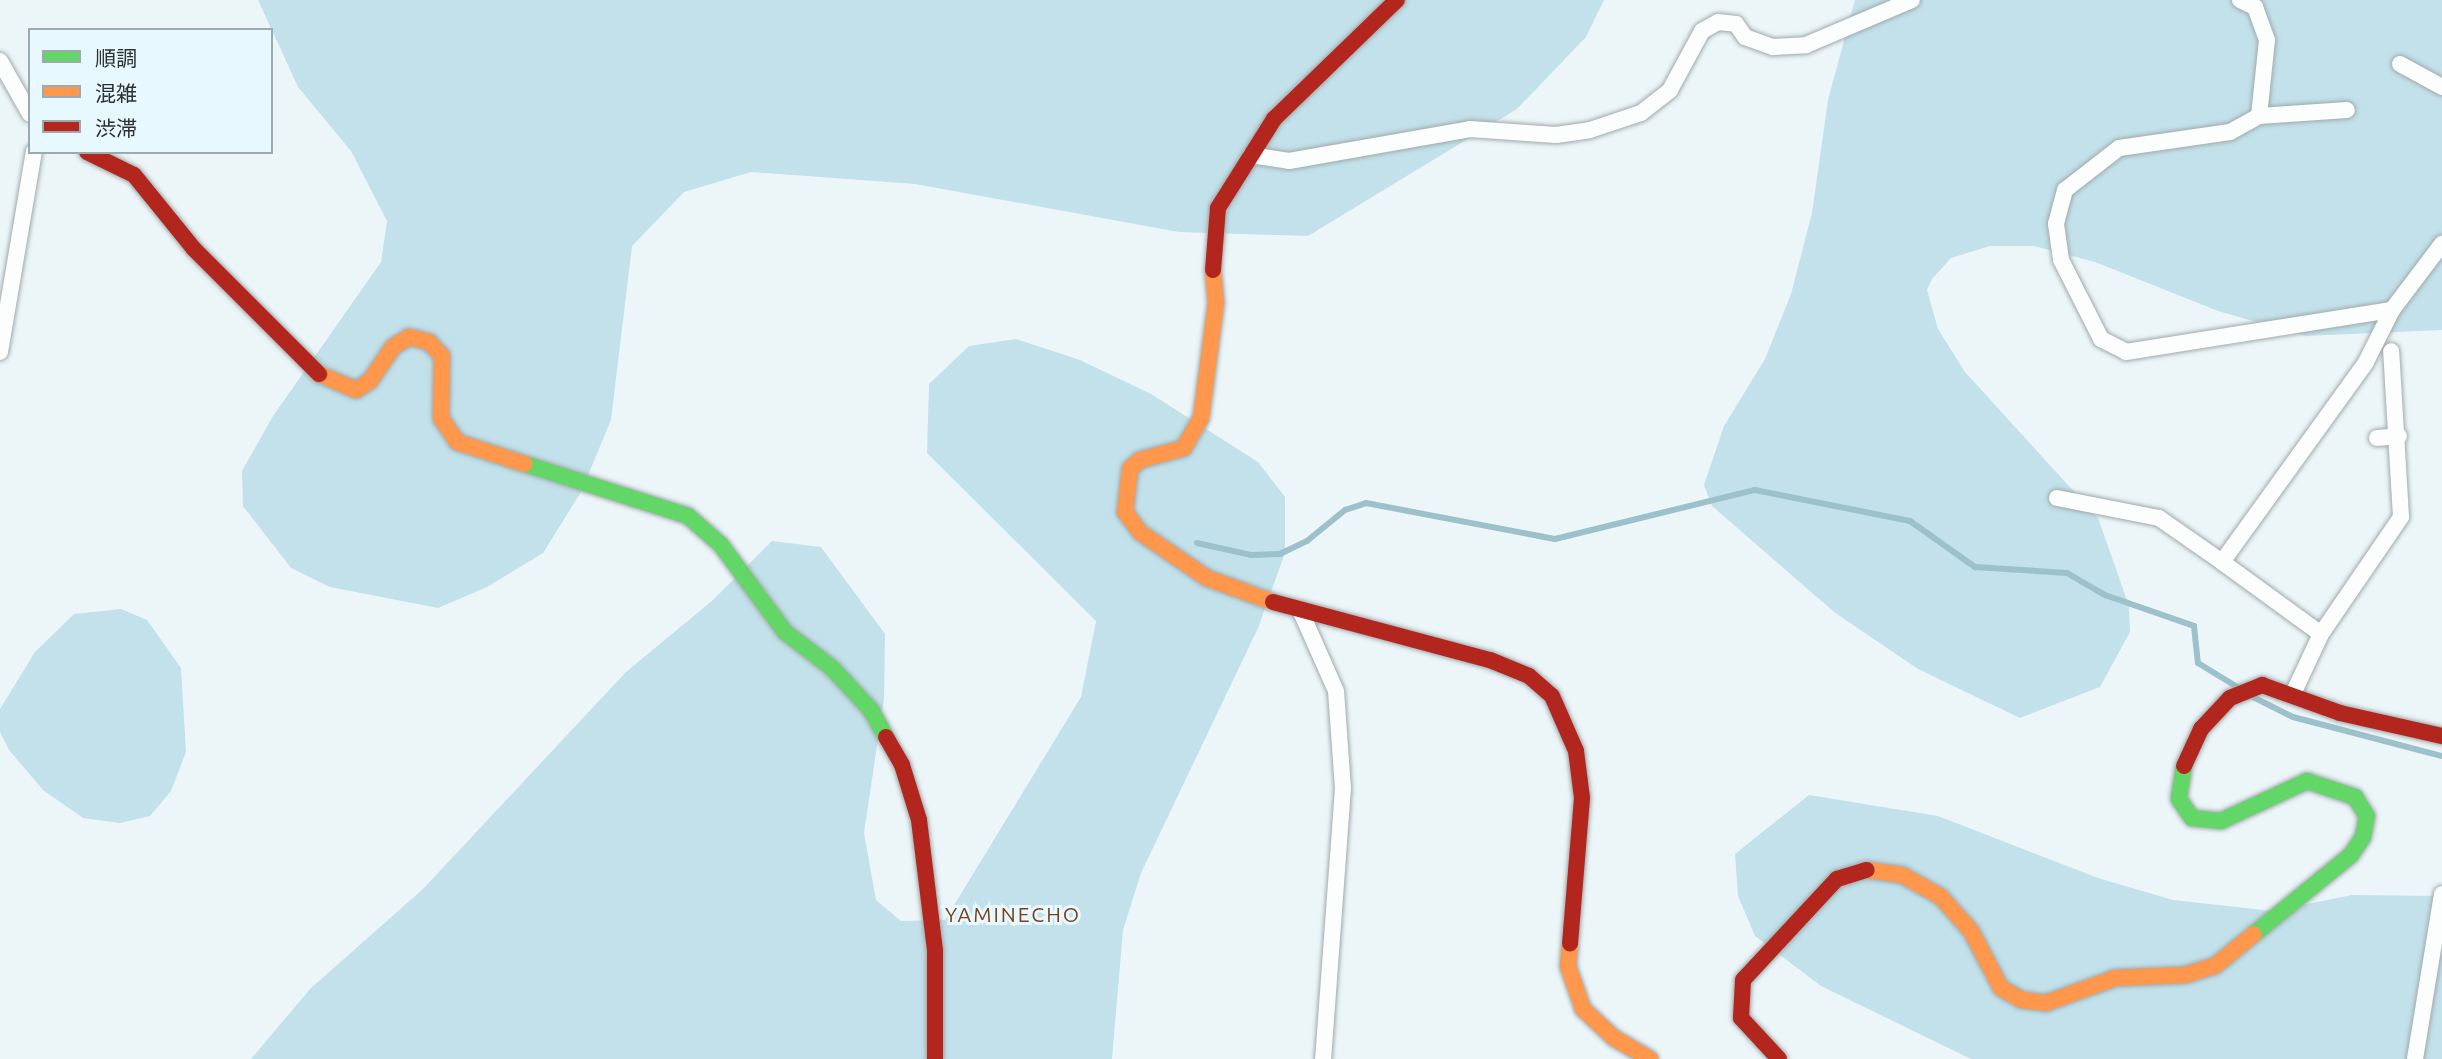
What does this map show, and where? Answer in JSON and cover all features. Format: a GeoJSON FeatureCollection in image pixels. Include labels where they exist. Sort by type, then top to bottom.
{"type":"FeatureCollection","features":[{"type":"Feature","properties":{"kind":"street"},"geometry":{"type":"LineString","coordinates":[[1397,0],[1274,119],[1217,208],[1211,247],[1216,303],[1196,433],[1184,448],[1140,460],[1129,469],[1125,512],[1141,533],[1207,578],[1301,612],[1490,660],[1529,676],[1552,696],[1576,751],[1582,798],[1568,966],[1583,1009],[1614,1038],[1650,1059]]}},
{"type":"Feature","properties":{"kind":"street"},"geometry":{"type":"LineString","coordinates":[[1251,155],[1289,161],[1470,129],[1556,135],[1590,130],[1641,113],[1670,90],[1702,31],[1718,22],[1736,24],[1745,37],[1773,47],[1806,45],[1912,0]]}},
{"type":"Feature","properties":{"kind":"street"},"geometry":{"type":"LineString","coordinates":[[2240,0],[2255,7],[2267,40],[2259,116]]}},
{"type":"Feature","properties":{"kind":"street"},"geometry":{"type":"LineString","coordinates":[[0,61],[28,110]]}},
{"type":"Feature","properties":{"kind":"street"},"geometry":{"type":"LineString","coordinates":[[2400,64],[2442,87]]}},
{"type":"Feature","properties":{"kind":"street"},"geometry":{"type":"LineString","coordinates":[[2347,110],[2259,116],[2230,132],[2119,148],[2065,190],[2056,224],[2061,260],[2101,339],[2126,352],[2392,310]]}},
{"type":"Feature","properties":{"kind":"street"},"geometry":{"type":"LineString","coordinates":[[0,352],[34,154]]}},
{"type":"Feature","properties":{"kind":"street"},"geometry":{"type":"LineString","coordinates":[[91,154],[134,175],[194,249],[326,381],[356,390],[370,381],[393,346],[409,337],[429,342],[442,356],[441,418],[457,442],[688,516],[721,545],[785,632],[832,668],[871,710],[902,765],[919,820],[935,951],[934,1059]]}},
{"type":"Feature","properties":{"kind":"street"},"geometry":{"type":"LineString","coordinates":[[2222,562],[2366,362],[2392,310],[2442,244]]}},
{"type":"Feature","properties":{"kind":"street"},"geometry":{"type":"LineString","coordinates":[[2292,696],[2321,634],[2401,517],[2399,436],[2391,351]]}},
{"type":"Feature","properties":{"kind":"street"},"geometry":{"type":"LineString","coordinates":[[2377,438],[2399,436]]}},
{"type":"Feature","properties":{"kind":"street"},"geometry":{"type":"LineString","coordinates":[[2057,498],[2159,518],[2321,634]]}},
{"type":"Feature","properties":{"kind":"street"},"geometry":{"type":"LineString","coordinates":[[1301,612],[1336,691],[1343,788],[1323,1059]]}},
{"type":"Feature","properties":{"kind":"street"},"geometry":{"type":"LineString","coordinates":[[1779,1059],[1741,1018],[1738,999],[1743,980],[1837,879],[1872,869],[1902,875],[1941,897],[1971,931],[2001,988],[2022,1000],[2046,1003],[2115,978],[2185,975],[2215,966],[2351,855],[2364,837],[2367,816],[2355,797],[2307,780],[2221,821],[2192,818],[2179,800],[2180,774],[2201,729],[2230,698],[2253,684],[2340,713],[2442,736]]}},
{"type":"Feature","properties":{"kind":"street"},"geometry":{"type":"LineString","coordinates":[[2414,1059],[2442,894]]}},
{"type":"Feature","properties":{"kind":"shaded area"},"geometry":{"type":"Polygon","coordinates":[[[258,0],[1604,0],[1586,37],[1517,109],[1308,236],[1179,232],[915,184],[751,172],[684,192],[632,246],[611,420],[581,492],[543,553],[487,587],[438,608],[330,587],[291,568],[243,506],[242,471],[273,416],[381,262],[387,221],[351,151],[298,87],[258,0]]]}},
{"type":"Feature","properties":{"kind":"shaded area"},"geometry":{"type":"Polygon","coordinates":[[[1855,0],[2442,0],[2442,330],[2305,336],[2218,311],[2095,262],[2034,246],[1990,246],[1951,258],[1932,279],[1927,290],[1938,329],[1965,372],[2098,518],[2129,606],[2130,632],[2100,687],[2020,718],[1918,669],[1834,612],[1712,506],[1704,485],[1724,426],[1765,359],[1791,294],[1812,213],[1828,100],[1855,0]]]}},
{"type":"Feature","properties":{"kind":"shaded area"},"geometry":{"type":"Polygon","coordinates":[[[1016,339],[1080,360],[1151,394],[1258,462],[1285,497],[1285,553],[1258,628],[1141,873],[1123,930],[1112,1059],[251,1059],[310,989],[423,889],[626,672],[713,600],[772,541],[821,547],[885,634],[884,699],[864,833],[876,900],[901,921],[945,920],[1081,697],[1096,621],[927,453],[929,384],[969,346],[1016,339]]]}},
{"type":"Feature","properties":{"kind":"shaded area"},"geometry":{"type":"Polygon","coordinates":[[[121,609],[147,620],[181,668],[186,752],[171,791],[150,816],[120,823],[83,818],[43,790],[9,750],[0,732],[0,709],[35,652],[74,614],[121,609]]]}},
{"type":"Feature","properties":{"kind":"shaded area"},"geometry":{"type":"Polygon","coordinates":[[[1809,795],[1938,816],[2098,878],[2173,900],[2272,911],[2352,895],[2442,896],[2442,1059],[1971,1059],[1821,986],[1755,936],[1738,896],[1735,854],[1809,795]]]}},
{"type":"Feature","properties":{"kind":"waterway"},"geometry":{"type":"LineString","coordinates":[[1197,543],[1251,555],[1280,554],[1307,541],[1345,510],[1366,503],[1555,539],[1755,490],[1910,521],[1975,567],[2067,573],[2105,595],[2194,626],[2198,663],[2239,688]]}},
{"type":"Feature","properties":{"kind":"waterway"},"geometry":{"type":"LineString","coordinates":[[2251,696],[2293,717],[2442,756]]}},
{"type":"Feature","properties":{"kind":"traffic: fast"},"geometry":{"type":"LineString","coordinates":[[525,464],[688,516],[721,545],[785,632],[832,668],[871,710],[886,737]]}},
{"type":"Feature","properties":{"kind":"traffic: fast"},"geometry":{"type":"LineString","coordinates":[[2184,766],[2179,799],[2192,818],[2221,821],[2307,781],[2355,797],[2367,816],[2363,837],[2351,855],[2254,934]]}},
{"type":"Feature","properties":{"kind":"traffic: slow"},"geometry":{"type":"LineString","coordinates":[[1213,270],[1216,303],[1201,418],[1184,448],[1140,460],[1130,469],[1125,512],[1141,533],[1207,578],[1273,602]]}},
{"type":"Feature","properties":{"kind":"traffic: slow"},"geometry":{"type":"LineString","coordinates":[[319,374],[356,390],[370,381],[393,347],[409,337],[429,342],[442,356],[441,418],[457,442],[525,464]]}},
{"type":"Feature","properties":{"kind":"traffic: slow"},"geometry":{"type":"LineString","coordinates":[[1867,870],[1902,875],[1941,897],[1971,931],[2001,988],[2022,1000],[2046,1003],[2115,978],[2185,975],[2215,966],[2254,934]]}},
{"type":"Feature","properties":{"kind":"traffic: slow"},"geometry":{"type":"LineString","coordinates":[[1570,944],[1568,966],[1583,1009],[1614,1038],[1650,1059]]}},
{"type":"Feature","properties":{"kind":"traffic: jam"},"geometry":{"type":"LineString","coordinates":[[1213,270],[1218,208],[1274,119],[1397,0]]}},
{"type":"Feature","properties":{"kind":"traffic: jam"},"geometry":{"type":"LineString","coordinates":[[91,154],[134,175],[194,249],[319,374]]}},
{"type":"Feature","properties":{"kind":"traffic: jam"},"geometry":{"type":"LineString","coordinates":[[1273,602],[1490,660],[1529,676],[1552,696],[1576,751],[1582,798],[1570,944]]}},
{"type":"Feature","properties":{"kind":"traffic: jam"},"geometry":{"type":"LineString","coordinates":[[2184,766],[2201,729],[2230,698],[2262,685],[2340,713],[2442,736]]}},
{"type":"Feature","properties":{"kind":"traffic: jam"},"geometry":{"type":"LineString","coordinates":[[886,737],[902,765],[919,820],[935,951],[935,1059]]}},
{"type":"Feature","properties":{"kind":"traffic: jam"},"geometry":{"type":"LineString","coordinates":[[1779,1059],[1741,1018],[1743,980],[1837,879],[1867,870]]}},
{"type":"Feature","properties":{"kind":"district","name":"YAMINECHO"},"geometry":{"type":"Point","coordinates":[1013,914]}}]}
